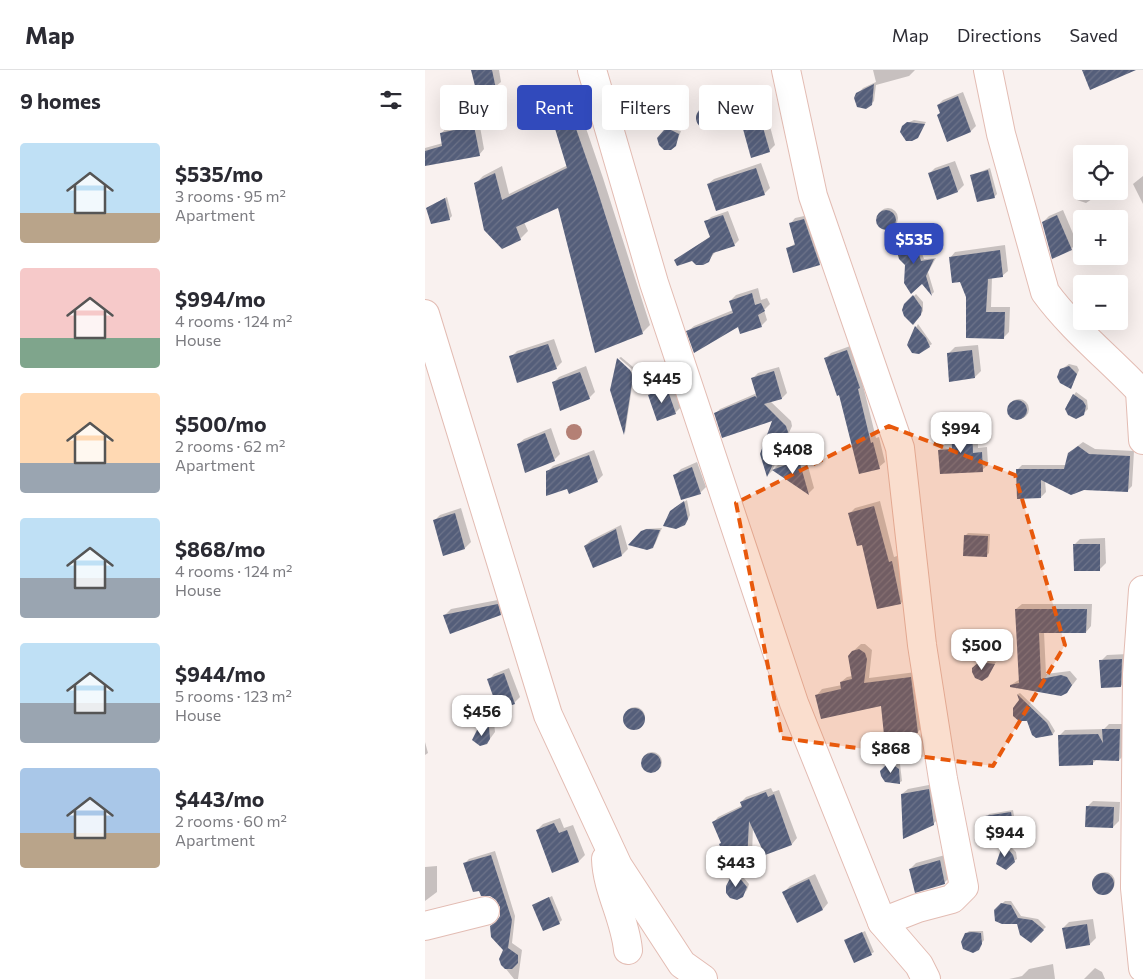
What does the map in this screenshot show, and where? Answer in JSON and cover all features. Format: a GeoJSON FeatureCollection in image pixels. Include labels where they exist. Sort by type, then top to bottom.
{"type":"FeatureCollection","features":[{"type":"Feature","properties":{"kind":"street"},"geometry":{"type":"LineString","coordinates":[[592,70],[654,283],[793,703],[882,922],[919,965],[926,979]]}},
{"type":"Feature","properties":{"kind":"street"},"geometry":{"type":"LineString","coordinates":[[786,70],[813,196],[900,448],[922,645],[943,779],[964,887],[952,900],[918,908],[882,922]]}},
{"type":"Feature","properties":{"kind":"street"},"geometry":{"type":"LineString","coordinates":[[987,70],[1003,143],[1045,292],[1059,312],[1142,393],[1143,440]]}},
{"type":"Feature","properties":{"kind":"street"},"geometry":{"type":"LineString","coordinates":[[425,314],[548,715],[618,866],[682,964],[703,979]]}},
{"type":"Feature","properties":{"kind":"street"},"geometry":{"type":"LineString","coordinates":[[1143,590],[1137,674],[1135,888],[1143,968]]}},
{"type":"Feature","properties":{"kind":"street"},"geometry":{"type":"LineString","coordinates":[[605,838],[606,872],[627,933],[628,950]]}},
{"type":"Feature","properties":{"kind":"street"},"geometry":{"type":"LineString","coordinates":[[425,926],[485,911]]}},
{"type":"Feature","properties":{"kind":"highlighted area"},"geometry":{"type":"Polygon","coordinates":[[[889,426],[1015,475],[1065,645],[993,766],[782,738],[736,503],[889,426]]]}},
{"type":"Feature","properties":{"kind":"building"},"geometry":{"type":"Polygon","coordinates":[[[471,70],[492,70],[495,85],[475,85],[471,70]]]}},
{"type":"Feature","properties":{"kind":"building"},"geometry":{"type":"Polygon","coordinates":[[[1082,70],[1136,70],[1090,90],[1082,70]]]}},
{"type":"Feature","properties":{"kind":"building"},"geometry":{"type":"Polygon","coordinates":[[[874,84],[872,105],[866,109],[857,107],[854,98],[856,93],[874,84]]]}},
{"type":"Feature","properties":{"kind":"building"},"geometry":{"type":"Polygon","coordinates":[[[958,96],[971,132],[947,142],[937,115],[940,113],[937,105],[958,96]]]}},
{"type":"Feature","properties":{"kind":"building"},"geometry":{"type":"Polygon","coordinates":[[[699,112],[699,124],[696,118],[699,112]]]}},
{"type":"Feature","properties":{"kind":"building"},"geometry":{"type":"Polygon","coordinates":[[[907,122],[925,124],[918,138],[912,141],[906,141],[900,132],[902,126],[907,122]]]}},
{"type":"Feature","properties":{"kind":"building"},"geometry":{"type":"Polygon","coordinates":[[[455,130],[475,130],[480,156],[425,166],[425,151],[442,146],[440,133],[455,130]]]}},
{"type":"Feature","properties":{"kind":"building"},"geometry":{"type":"Polygon","coordinates":[[[555,130],[576,130],[643,334],[595,353],[558,208],[516,227],[521,240],[502,249],[484,230],[474,183],[495,173],[502,200],[567,168],[555,130]]]}},
{"type":"Feature","properties":{"kind":"building"},"geometry":{"type":"Polygon","coordinates":[[[664,130],[671,130],[679,134],[676,146],[671,150],[664,150],[659,145],[657,138],[664,130]]]}},
{"type":"Feature","properties":{"kind":"building"},"geometry":{"type":"Polygon","coordinates":[[[743,130],[764,130],[770,152],[751,158],[743,130]]]}},
{"type":"Feature","properties":{"kind":"building"},"geometry":{"type":"Polygon","coordinates":[[[949,166],[958,192],[937,200],[928,173],[949,166]]]}},
{"type":"Feature","properties":{"kind":"building"},"geometry":{"type":"Polygon","coordinates":[[[756,168],[765,195],[716,211],[707,184],[756,168]]]}},
{"type":"Feature","properties":{"kind":"building"},"geometry":{"type":"Polygon","coordinates":[[[988,170],[995,198],[977,202],[970,175],[988,170]]]}},
{"type":"Feature","properties":{"kind":"building"},"geometry":{"type":"Polygon","coordinates":[[[445,198],[450,220],[431,224],[426,208],[445,198]]]}},
{"type":"Feature","properties":{"kind":"building"},"geometry":{"type":"Polygon","coordinates":[[[886,210],[893,213],[896,220],[893,227],[886,230],[879,227],[876,220],[879,213],[886,210]]]}},
{"type":"Feature","properties":{"kind":"building"},"geometry":{"type":"Polygon","coordinates":[[[723,215],[735,246],[713,253],[709,262],[703,265],[696,265],[692,261],[677,266],[674,260],[710,237],[704,221],[723,215]]]}},
{"type":"Feature","properties":{"kind":"building"},"geometry":{"type":"Polygon","coordinates":[[[1057,215],[1072,250],[1052,259],[1042,222],[1057,215]]]}},
{"type":"Feature","properties":{"kind":"building"},"geometry":{"type":"Polygon","coordinates":[[[804,219],[820,265],[793,273],[786,248],[795,245],[789,223],[804,219]]]}},
{"type":"Feature","properties":{"kind":"building"},"geometry":{"type":"Polygon","coordinates":[[[911,228],[921,261],[934,259],[926,276],[932,296],[922,284],[911,294],[904,283],[905,265],[899,259],[897,252],[899,242],[908,242],[911,228]]]}},
{"type":"Feature","properties":{"kind":"building"},"geometry":{"type":"Polygon","coordinates":[[[1000,250],[1003,277],[988,279],[986,312],[1005,312],[1004,339],[966,338],[966,297],[960,282],[952,283],[949,257],[1000,250]]]}},
{"type":"Feature","properties":{"kind":"building"},"geometry":{"type":"Polygon","coordinates":[[[752,293],[755,305],[761,303],[765,311],[758,315],[762,327],[740,334],[738,327],[694,353],[686,331],[733,313],[729,301],[752,293]]]}},
{"type":"Feature","properties":{"kind":"building"},"geometry":{"type":"Polygon","coordinates":[[[913,295],[922,308],[921,315],[913,325],[904,316],[902,310],[904,304],[913,295]]]}},
{"type":"Feature","properties":{"kind":"building"},"geometry":{"type":"Polygon","coordinates":[[[915,326],[926,338],[930,347],[919,354],[912,353],[907,345],[915,326]]]}},
{"type":"Feature","properties":{"kind":"building"},"geometry":{"type":"Polygon","coordinates":[[[548,344],[557,369],[517,383],[509,356],[548,344]]]}},
{"type":"Feature","properties":{"kind":"building"},"geometry":{"type":"Polygon","coordinates":[[[847,350],[860,388],[858,389],[871,443],[873,442],[880,469],[859,474],[839,395],[837,396],[824,358],[847,350]]]}},
{"type":"Feature","properties":{"kind":"building"},"geometry":{"type":"Polygon","coordinates":[[[972,350],[975,378],[949,382],[947,353],[972,350]]]}},
{"type":"Feature","properties":{"kind":"building"},"geometry":{"type":"Polygon","coordinates":[[[617,358],[630,370],[633,376],[624,435],[610,390],[617,358]]]}},
{"type":"Feature","properties":{"kind":"building"},"geometry":{"type":"Polygon","coordinates":[[[1069,366],[1077,374],[1071,389],[1060,383],[1057,377],[1060,369],[1069,366]]]}},
{"type":"Feature","properties":{"kind":"building"},"geometry":{"type":"Polygon","coordinates":[[[774,371],[782,399],[764,404],[786,426],[788,432],[767,477],[760,454],[772,421],[722,438],[714,413],[755,396],[757,398],[751,378],[774,371]]]}},
{"type":"Feature","properties":{"kind":"building"},"geometry":{"type":"Polygon","coordinates":[[[580,372],[590,399],[560,411],[552,382],[580,372]]]}},
{"type":"Feature","properties":{"kind":"building"},"geometry":{"type":"Polygon","coordinates":[[[667,388],[676,414],[657,421],[648,395],[667,388]]]}},
{"type":"Feature","properties":{"kind":"building"},"geometry":{"type":"Polygon","coordinates":[[[1073,394],[1083,401],[1086,406],[1084,415],[1076,419],[1068,415],[1065,409],[1073,394]]]}},
{"type":"Feature","properties":{"kind":"building"},"geometry":{"type":"Polygon","coordinates":[[[1013,400],[1021,400],[1027,406],[1027,414],[1021,420],[1013,420],[1007,414],[1007,406],[1013,400]]]}},
{"type":"Feature","properties":{"kind":"building"},"geometry":{"type":"Polygon","coordinates":[[[972,426],[973,453],[982,452],[983,472],[940,474],[938,450],[952,449],[951,427],[972,426]]]}},
{"type":"Feature","properties":{"kind":"building"},"geometry":{"type":"Polygon","coordinates":[[[545,433],[555,461],[525,473],[517,444],[545,433]]]}},
{"type":"Feature","properties":{"kind":"building"},"geometry":{"type":"Polygon","coordinates":[[[1078,446],[1089,454],[1130,456],[1128,492],[1084,490],[1071,495],[1041,480],[1041,498],[1017,499],[1016,469],[1064,469],[1068,453],[1078,446]]]}},
{"type":"Feature","properties":{"kind":"building"},"geometry":{"type":"Polygon","coordinates":[[[589,455],[598,482],[569,494],[567,489],[546,496],[546,471],[589,455]]]}},
{"type":"Feature","properties":{"kind":"building"},"geometry":{"type":"Polygon","coordinates":[[[799,460],[809,495],[772,470],[799,460]]]}},
{"type":"Feature","properties":{"kind":"building"},"geometry":{"type":"Polygon","coordinates":[[[692,467],[701,494],[681,500],[673,475],[692,467]]]}},
{"type":"Feature","properties":{"kind":"building"},"geometry":{"type":"Polygon","coordinates":[[[684,501],[688,519],[685,525],[676,529],[663,526],[670,511],[684,501]]]}},
{"type":"Feature","properties":{"kind":"building"},"geometry":{"type":"Polygon","coordinates":[[[874,506],[889,562],[892,561],[901,604],[877,609],[862,545],[857,546],[848,513],[874,506]]]}},
{"type":"Feature","properties":{"kind":"building"},"geometry":{"type":"Polygon","coordinates":[[[455,513],[465,549],[443,556],[433,520],[455,513]]]}},
{"type":"Feature","properties":{"kind":"building"},"geometry":{"type":"Polygon","coordinates":[[[616,529],[622,556],[593,568],[584,546],[616,529]]]}},
{"type":"Feature","properties":{"kind":"building"},"geometry":{"type":"Polygon","coordinates":[[[647,529],[660,530],[653,548],[647,550],[628,545],[641,531],[647,529]]]}},
{"type":"Feature","properties":{"kind":"building"},"geometry":{"type":"Polygon","coordinates":[[[964,535],[988,536],[987,557],[963,556],[964,535]]]}},
{"type":"Feature","properties":{"kind":"building"},"geometry":{"type":"Polygon","coordinates":[[[1073,544],[1100,544],[1100,571],[1074,571],[1073,544]]]}},
{"type":"Feature","properties":{"kind":"building"},"geometry":{"type":"Polygon","coordinates":[[[498,604],[501,615],[450,634],[443,615],[498,604]]]}},
{"type":"Feature","properties":{"kind":"building"},"geometry":{"type":"Polygon","coordinates":[[[1015,609],[1087,609],[1086,633],[1039,633],[1041,679],[1061,675],[1067,677],[1072,685],[1067,693],[1061,696],[1010,687],[1010,685],[1019,683],[1015,609]]]}},
{"type":"Feature","properties":{"kind":"building"},"geometry":{"type":"Polygon","coordinates":[[[859,649],[865,653],[867,659],[864,683],[911,677],[918,733],[884,735],[881,706],[821,719],[815,695],[841,689],[840,682],[852,679],[848,656],[852,651],[859,649]]]}},
{"type":"Feature","properties":{"kind":"building"},"geometry":{"type":"Polygon","coordinates":[[[1122,659],[1121,687],[1101,688],[1099,660],[1122,659]]]}},
{"type":"Feature","properties":{"kind":"building"},"geometry":{"type":"Polygon","coordinates":[[[979,662],[995,664],[988,677],[982,681],[975,678],[972,672],[972,668],[979,662]]]}},
{"type":"Feature","properties":{"kind":"building"},"geometry":{"type":"Polygon","coordinates":[[[504,673],[515,704],[498,710],[487,679],[504,673]]]}},
{"type":"Feature","properties":{"kind":"building"},"geometry":{"type":"Polygon","coordinates":[[[1017,694],[1047,723],[1053,735],[1036,738],[1032,735],[1027,721],[1019,721],[1013,716],[1013,708],[1019,700],[1017,694]]]}},
{"type":"Feature","properties":{"kind":"building"},"geometry":{"type":"Polygon","coordinates":[[[634,708],[644,715],[645,719],[638,729],[634,730],[624,723],[623,719],[630,709],[634,708]]]}},
{"type":"Feature","properties":{"kind":"building"},"geometry":{"type":"Polygon","coordinates":[[[489,727],[490,739],[487,744],[480,746],[472,740],[477,730],[489,727]]]}},
{"type":"Feature","properties":{"kind":"building"},"geometry":{"type":"Polygon","coordinates":[[[1102,729],[1120,729],[1119,761],[1093,760],[1093,765],[1059,766],[1058,735],[1098,734],[1103,743],[1102,729]]]}},
{"type":"Feature","properties":{"kind":"building"},"geometry":{"type":"Polygon","coordinates":[[[647,753],[655,753],[661,759],[661,767],[655,773],[647,773],[641,767],[641,759],[647,753]]]}},
{"type":"Feature","properties":{"kind":"building"},"geometry":{"type":"Polygon","coordinates":[[[889,762],[899,769],[900,784],[885,782],[881,776],[880,771],[889,762]]]}},
{"type":"Feature","properties":{"kind":"building"},"geometry":{"type":"Polygon","coordinates":[[[929,789],[934,825],[903,839],[901,794],[929,789]]]}},
{"type":"Feature","properties":{"kind":"building"},"geometry":{"type":"Polygon","coordinates":[[[766,792],[768,797],[774,794],[792,845],[765,855],[749,821],[747,862],[730,870],[712,822],[742,807],[740,802],[766,792]]]}},
{"type":"Feature","properties":{"kind":"building"},"geometry":{"type":"Polygon","coordinates":[[[1086,806],[1114,807],[1113,828],[1085,827],[1086,806]]]}},
{"type":"Feature","properties":{"kind":"building"},"geometry":{"type":"Polygon","coordinates":[[[1011,812],[1014,831],[988,835],[985,816],[1011,812]]]}},
{"type":"Feature","properties":{"kind":"building"},"geometry":{"type":"Polygon","coordinates":[[[554,823],[559,833],[567,830],[579,862],[552,873],[536,830],[554,823]]]}},
{"type":"Feature","properties":{"kind":"building"},"geometry":{"type":"Polygon","coordinates":[[[1003,843],[1013,855],[1015,862],[1006,870],[996,864],[1003,843]]]}},
{"type":"Feature","properties":{"kind":"building"},"geometry":{"type":"Polygon","coordinates":[[[491,855],[512,920],[508,948],[518,955],[518,963],[512,969],[505,969],[501,965],[499,959],[503,950],[491,937],[490,926],[500,916],[500,907],[496,900],[490,896],[481,896],[479,891],[473,892],[463,863],[491,855]]]}},
{"type":"Feature","properties":{"kind":"building"},"geometry":{"type":"Polygon","coordinates":[[[940,860],[945,884],[915,893],[909,869],[940,860]]]}},
{"type":"Feature","properties":{"kind":"building"},"geometry":{"type":"Polygon","coordinates":[[[734,871],[747,887],[743,897],[737,900],[730,898],[726,893],[726,886],[734,871]]]}},
{"type":"Feature","properties":{"kind":"building"},"geometry":{"type":"Polygon","coordinates":[[[1103,873],[1113,880],[1114,884],[1107,894],[1103,895],[1093,888],[1092,884],[1099,874],[1103,873]]]}},
{"type":"Feature","properties":{"kind":"building"},"geometry":{"type":"Polygon","coordinates":[[[809,879],[823,910],[797,923],[782,892],[809,879]]]}},
{"type":"Feature","properties":{"kind":"building"},"geometry":{"type":"Polygon","coordinates":[[[549,897],[560,924],[543,931],[532,905],[549,897]]]}},
{"type":"Feature","properties":{"kind":"building"},"geometry":{"type":"Polygon","coordinates":[[[1001,903],[1011,905],[1018,918],[1032,920],[1044,930],[1031,943],[1020,935],[1017,924],[1002,924],[995,921],[994,910],[1001,903]]]}},
{"type":"Feature","properties":{"kind":"building"},"geometry":{"type":"Polygon","coordinates":[[[1087,924],[1090,945],[1066,949],[1062,928],[1087,924]]]}},
{"type":"Feature","properties":{"kind":"building"},"geometry":{"type":"Polygon","coordinates":[[[862,932],[872,955],[854,963],[844,940],[862,932]]]}},
{"type":"Feature","properties":{"kind":"building"},"geometry":{"type":"Polygon","coordinates":[[[965,933],[981,933],[982,944],[979,950],[973,953],[963,949],[961,942],[965,933]]]}}]}
